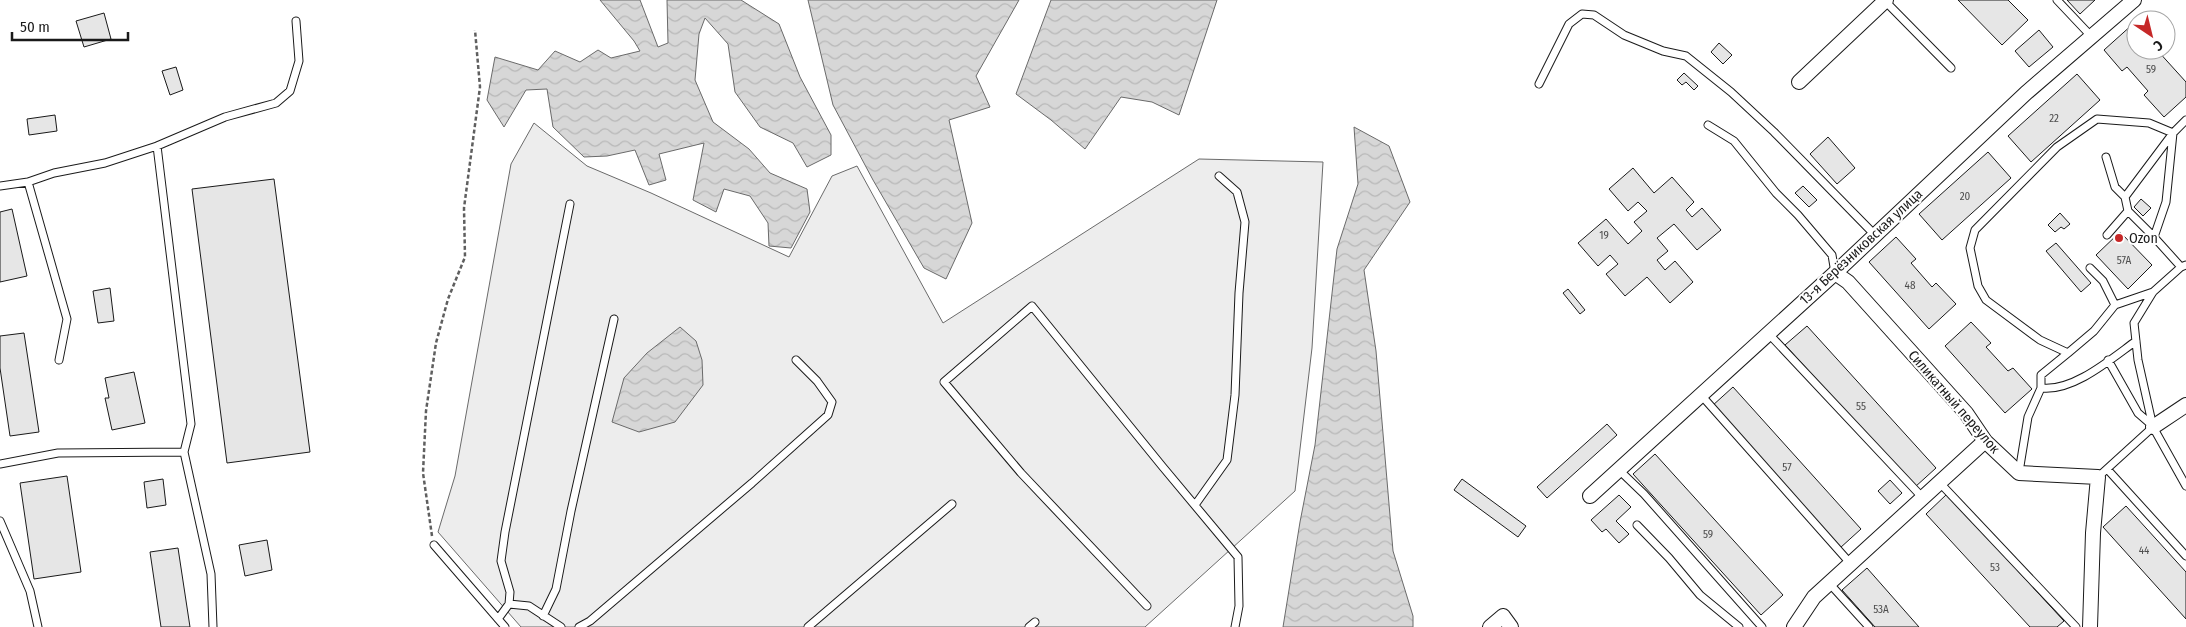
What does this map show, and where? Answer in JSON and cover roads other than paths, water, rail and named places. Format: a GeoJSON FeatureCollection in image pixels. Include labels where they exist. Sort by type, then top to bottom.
{"type":"FeatureCollection","features":[{"type":"Feature","properties":{"kind":"street"},"geometry":{"type":"LineString","coordinates":[[1799,82],[1885,1]]}},
{"type":"Feature","properties":{"kind":"street","name":"13-я Берёзниковская улица"},"geometry":{"type":"LineString","coordinates":[[1590,496],[1835,273],[1874,234],[2128,1]]}},
{"type":"Feature","properties":{"kind":"street","name":"Силикатный переулок"},"geometry":{"type":"LineString","coordinates":[[1835,273],[1848,282],[1966,413],[1985,441],[2019,473]]}},
{"type":"Feature","properties":{"kind":"street"},"geometry":{"type":"LineString","coordinates":[[2153,426],[2186,405]]}},
{"type":"Feature","properties":{"kind":"street"},"geometry":{"type":"LineString","coordinates":[[1794,627],[1814,597],[1985,441]]}},
{"type":"Feature","properties":{"kind":"street"},"geometry":{"type":"LineString","coordinates":[[2019,473],[2103,473],[2092,533],[2090,627]]}},
{"type":"Feature","properties":{"kind":"street"},"geometry":{"type":"LineString","coordinates":[[1490,627],[1503,616],[1511,627]]}},
{"type":"Feature","properties":{"kind":"lane"},"geometry":{"type":"LineString","coordinates":[[2057,0],[2091,36]]}},
{"type":"Feature","properties":{"kind":"lane"},"geometry":{"type":"LineString","coordinates":[[1885,1],[1951,68]]}},
{"type":"Feature","properties":{"kind":"lane"},"geometry":{"type":"LineString","coordinates":[[1539,84],[1569,24],[1582,14],[1594,15],[1624,35],[1663,51],[1686,56],[1731,92],[1774,132],[1874,234]]}},
{"type":"Feature","properties":{"kind":"lane"},"geometry":{"type":"LineString","coordinates":[[0,186],[28,182],[54,173],[105,163],[157,146],[225,117],[276,103],[290,91],[299,61],[296,22]]}},
{"type":"Feature","properties":{"kind":"lane"},"geometry":{"type":"LineString","coordinates":[[2068,353],[2040,340],[1986,300],[1978,286],[1970,248],[1975,230],[2057,147],[2097,119],[2149,123],[2173,132]]}},
{"type":"Feature","properties":{"kind":"lane"},"geometry":{"type":"LineString","coordinates":[[2125,197],[2173,132],[2186,120]]}},
{"type":"Feature","properties":{"kind":"lane"},"geometry":{"type":"LineString","coordinates":[[1708,125],[1734,141],[1776,192],[1798,214],[1832,255],[1835,273]]}},
{"type":"Feature","properties":{"kind":"lane"},"geometry":{"type":"LineString","coordinates":[[2154,237],[2166,202],[2173,132]]}},
{"type":"Feature","properties":{"kind":"lane"},"geometry":{"type":"LineString","coordinates":[[157,146],[191,424],[184,452],[211,574],[213,627]]}},
{"type":"Feature","properties":{"kind":"lane"},"geometry":{"type":"LineString","coordinates":[[2106,157],[2115,187],[2125,197],[2128,211],[2183,266],[2153,292],[2134,324],[2138,360],[2153,426],[2186,486]]}},
{"type":"Feature","properties":{"kind":"lane"},"geometry":{"type":"LineString","coordinates":[[1196,505],[1227,460],[1235,395],[1239,293],[1245,222],[1237,192],[1219,176]]}},
{"type":"Feature","properties":{"kind":"lane"},"geometry":{"type":"LineString","coordinates":[[28,182],[67,319],[59,360]]}},
{"type":"Feature","properties":{"kind":"lane"},"geometry":{"type":"LineString","coordinates":[[498,619],[509,604],[510,592],[501,561],[505,532],[570,204]]}},
{"type":"Feature","properties":{"kind":"lane"},"geometry":{"type":"LineString","coordinates":[[2107,235],[2128,211]]}},
{"type":"Feature","properties":{"kind":"lane"},"geometry":{"type":"LineString","coordinates":[[2090,268],[2103,281],[2116,305]]}},
{"type":"Feature","properties":{"kind":"lane"},"geometry":{"type":"LineString","coordinates":[[2019,473],[2028,417],[2041,388],[2041,375],[2094,331],[2116,305],[2153,292]]}},
{"type":"Feature","properties":{"kind":"lane"},"geometry":{"type":"LineString","coordinates":[[1147,606],[1021,473],[944,382],[1032,306],[1238,557],[1239,606],[1235,627]]}},
{"type":"Feature","properties":{"kind":"lane"},"geometry":{"type":"LineString","coordinates":[[543,616],[556,589],[571,511],[614,319]]}},
{"type":"Feature","properties":{"kind":"lane"},"geometry":{"type":"LineString","coordinates":[[1768,334],[1922,498]]}},
{"type":"Feature","properties":{"kind":"lane"},"geometry":{"type":"LineString","coordinates":[[2041,388],[2051,389],[2068,385],[2136,341]]}},
{"type":"Feature","properties":{"kind":"lane"},"geometry":{"type":"LineString","coordinates":[[579,627],[590,621],[738,496],[828,414],[832,402],[817,381],[796,360]]}},
{"type":"Feature","properties":{"kind":"lane"},"geometry":{"type":"LineString","coordinates":[[2108,360],[2138,413],[2153,426]]}},
{"type":"Feature","properties":{"kind":"lane"},"geometry":{"type":"LineString","coordinates":[[1700,395],[1850,563]]}},
{"type":"Feature","properties":{"kind":"lane"},"geometry":{"type":"LineString","coordinates":[[2153,426],[2103,473],[2186,556]]}},
{"type":"Feature","properties":{"kind":"lane"},"geometry":{"type":"LineString","coordinates":[[0,464],[58,453],[184,452]]}},
{"type":"Feature","properties":{"kind":"lane"},"geometry":{"type":"LineString","coordinates":[[1619,470],[1644,494],[1762,627]]}},
{"type":"Feature","properties":{"kind":"lane"},"geometry":{"type":"LineString","coordinates":[[1939,482],[2076,627]]}},
{"type":"Feature","properties":{"kind":"lane"},"geometry":{"type":"LineString","coordinates":[[808,627],[952,504]]}},
{"type":"Feature","properties":{"kind":"lane"},"geometry":{"type":"LineString","coordinates":[[0,522],[30,591],[38,627]]}},
{"type":"Feature","properties":{"kind":"lane"},"geometry":{"type":"LineString","coordinates":[[1637,526],[1669,558],[1700,595],[1740,627]]}},
{"type":"Feature","properties":{"kind":"lane"},"geometry":{"type":"LineString","coordinates":[[434,545],[505,627]]}},
{"type":"Feature","properties":{"kind":"lane"},"geometry":{"type":"LineString","coordinates":[[1829,583],[1870,627]]}},
{"type":"Feature","properties":{"kind":"lane"},"geometry":{"type":"LineString","coordinates":[[509,604],[529,606],[561,627]]}},
{"type":"Feature","properties":{"kind":"water"},"geometry":{"type":"Polygon","coordinates":[[[600,0],[640,0],[658,47],[668,43],[667,0],[741,0],[779,24],[800,77],[831,135],[831,155],[807,167],[793,143],[760,127],[735,92],[728,44],[705,18],[699,34],[695,80],[713,122],[749,149],[770,173],[807,189],[810,212],[791,248],[769,246],[768,223],[750,196],[724,189],[716,212],[693,200],[704,143],[659,154],[666,180],[649,185],[635,150],[607,156],[584,157],[553,127],[547,89],[526,90],[504,127],[487,100],[495,57],[538,70],[555,51],[580,62],[598,50],[611,58],[640,51],[600,0]]]}},
{"type":"Feature","properties":{"kind":"water"},"geometry":{"type":"Polygon","coordinates":[[[808,0],[1019,0],[976,76],[990,107],[949,120],[972,223],[946,279],[924,268],[873,180],[833,105],[808,0]]]}},
{"type":"Feature","properties":{"kind":"water"},"geometry":{"type":"Polygon","coordinates":[[[1051,0],[1217,0],[1179,115],[1152,102],[1121,97],[1085,149],[1016,94],[1051,0]]]}},
{"type":"Feature","properties":{"kind":"water"},"geometry":{"type":"Polygon","coordinates":[[[1354,127],[1389,146],[1410,202],[1364,270],[1376,351],[1393,551],[1413,616],[1413,627],[1283,627],[1315,445],[1337,249],[1358,184],[1354,127]]]}},
{"type":"Feature","properties":{"kind":"water"},"geometry":{"type":"Polygon","coordinates":[[[680,327],[696,341],[702,360],[703,385],[675,422],[639,432],[612,422],[624,378],[647,353],[680,327]]]}},
{"type":"Feature","properties":{"kind":"place","name":"Ozon"},"geometry":{"type":"Point","coordinates":[2119,238]}}]}
